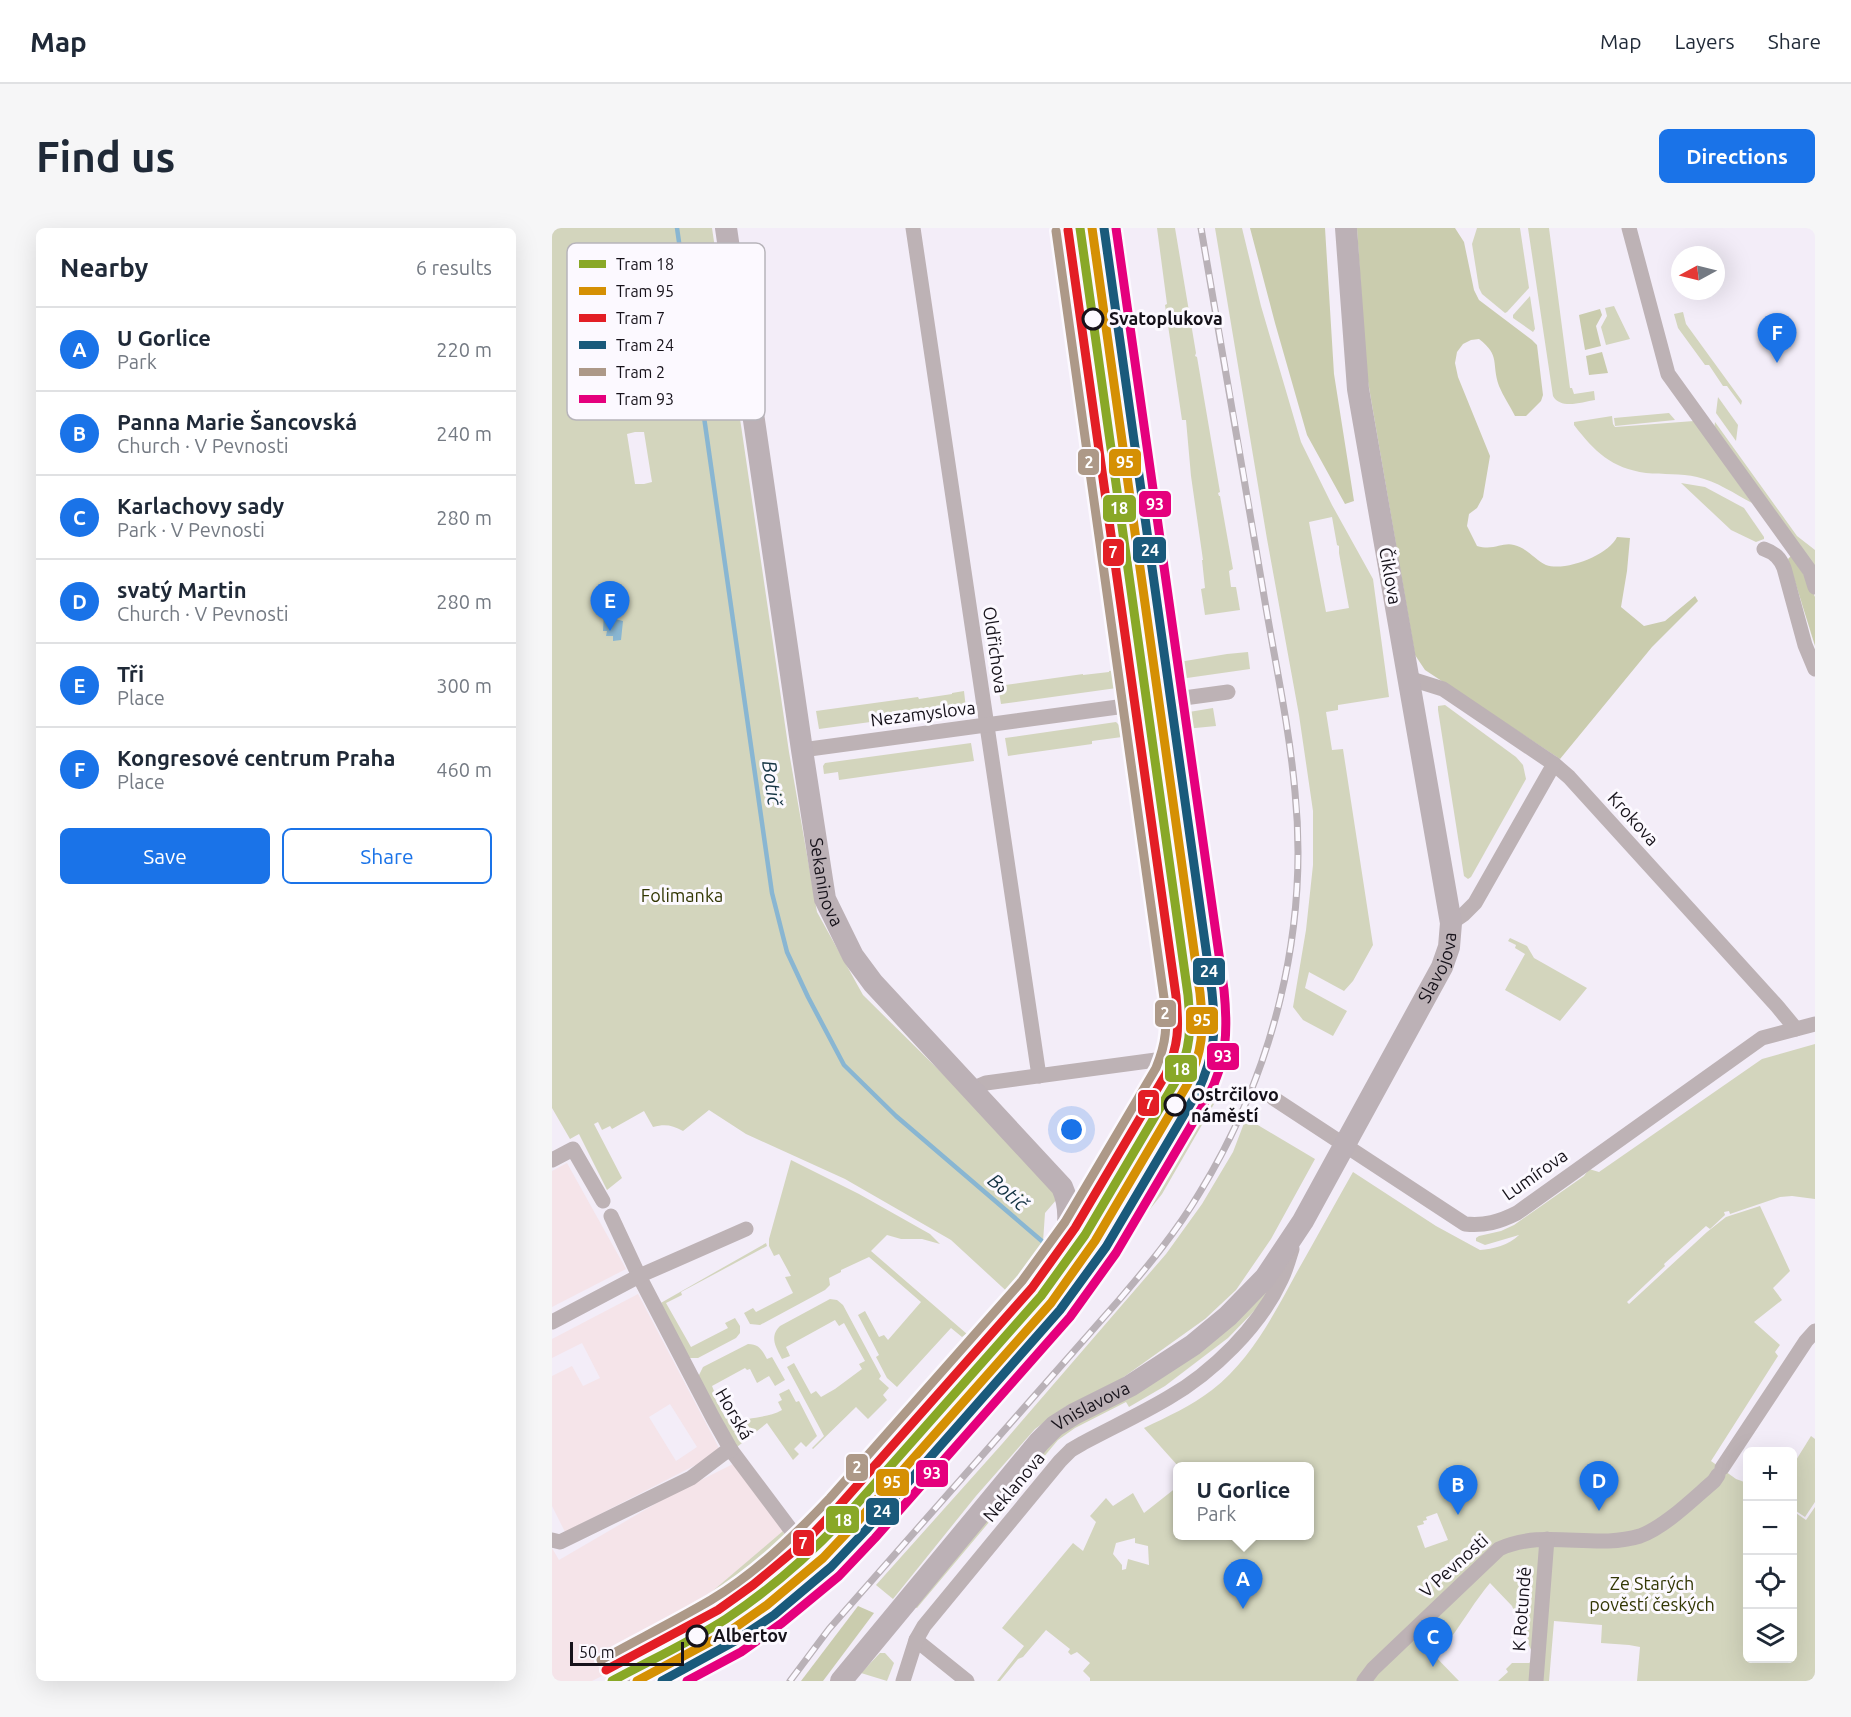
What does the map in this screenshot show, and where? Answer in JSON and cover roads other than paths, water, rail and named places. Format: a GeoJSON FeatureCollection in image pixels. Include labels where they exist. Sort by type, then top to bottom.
{"type":"FeatureCollection","features":[{"type":"Feature","properties":{"kind":"main road","name":"Sekaninova"},"geometry":{"type":"LineString","coordinates":[[726,228],[728,243]]}},
{"type":"Feature","properties":{"kind":"main road"},"geometry":{"type":"LineString","coordinates":[[625,1679],[660,1664],[739,1619],[786,1585],[814,1548],[851,1516],[1036,1308],[1059,1279],[1081,1248],[1185,1071],[1194,1039],[1194,1017],[1084,228]]}},
{"type":"Feature","properties":{"kind":"main road","name":"Čiklova"},"geometry":{"type":"LineString","coordinates":[[1346,228],[1356,380],[1451,922]]}},
{"type":"Feature","properties":{"kind":"main road","name":"Sekaninova"},"geometry":{"type":"LineString","coordinates":[[754,420],[825,899],[853,956],[873,983],[1062,1188],[1069,1212],[1064,1248],[1036,1308]]}},
{"type":"Feature","properties":{"kind":"main road","name":"Slavojova"},"geometry":{"type":"LineString","coordinates":[[1345,1146],[1442,967],[1449,947],[1451,922]]}},
{"type":"Feature","properties":{"kind":"main road","name":"Vnislavova"},"geometry":{"type":"LineString","coordinates":[[841,1681],[971,1521],[1055,1426],[1130,1386],[1193,1345],[1228,1316],[1265,1278],[1303,1221],[1345,1146]]}},
{"type":"Feature","properties":{"kind":"main road"},"geometry":{"type":"LineString","coordinates":[[1068,1228],[1070,1221],[1077,1213],[1107,1198],[1115,1191]]}},
{"type":"Feature","properties":{"kind":"main road"},"geometry":{"type":"LineString","coordinates":[[625,1679],[656,1648],[787,1560],[814,1548]]}},
{"type":"Feature","properties":{"kind":"street","name":"Oldřichova"},"geometry":{"type":"LineString","coordinates":[[913,228],[1039,1077]]}},
{"type":"Feature","properties":{"kind":"street"},"geometry":{"type":"LineString","coordinates":[[1629,228],[1668,374],[1810,571],[1815,587]]}},
{"type":"Feature","properties":{"kind":"street"},"geometry":{"type":"LineString","coordinates":[[1764,549],[1777,556],[1784,568],[1805,645],[1815,669]]}},
{"type":"Feature","properties":{"kind":"street","name":"Krokova"},"geometry":{"type":"LineString","coordinates":[[1408,678],[1443,689],[1554,764],[1569,777],[1796,1029]]}},
{"type":"Feature","properties":{"kind":"street","name":"Nezamyslova"},"geometry":{"type":"LineString","coordinates":[[802,750],[1228,692]]}},
{"type":"Feature","properties":{"kind":"street","name":"Slavojova"},"geometry":{"type":"LineString","coordinates":[[1451,922],[1475,903],[1554,764]]}},
{"type":"Feature","properties":{"kind":"street","name":"Lumírova"},"geometry":{"type":"LineString","coordinates":[[1273,1098],[1465,1224],[1482,1226],[1501,1222],[1517,1213],[1762,1038],[1815,1024]]}},
{"type":"Feature","properties":{"kind":"street"},"geometry":{"type":"LineString","coordinates":[[972,1089],[986,1083],[1161,1060],[1173,1062],[1185,1071]]}},
{"type":"Feature","properties":{"kind":"street"},"geometry":{"type":"LineString","coordinates":[[552,1160],[573,1149],[603,1201]]}},
{"type":"Feature","properties":{"kind":"street","name":"Horská"},"geometry":{"type":"LineString","coordinates":[[611,1216],[639,1276],[731,1450],[791,1530],[814,1548]]}},
{"type":"Feature","properties":{"kind":"street","name":"Neklanova"},"geometry":{"type":"LineString","coordinates":[[903,1681],[916,1640],[924,1626],[1065,1455],[1181,1390],[1219,1360],[1244,1335],[1268,1303],[1282,1279],[1303,1221]]}},
{"type":"Feature","properties":{"kind":"street"},"geometry":{"type":"LineString","coordinates":[[552,1322],[639,1276],[746,1229]]}},
{"type":"Feature","properties":{"kind":"street","name":"V Pevnosti"},"geometry":{"type":"LineString","coordinates":[[1364,1681],[1382,1660],[1499,1549],[1515,1543],[1546,1539],[1622,1540],[1642,1535],[1662,1524],[1714,1481],[1806,1341],[1815,1331]]}},
{"type":"Feature","properties":{"kind":"street"},"geometry":{"type":"LineString","coordinates":[[552,1540],[560,1542],[691,1478],[731,1450]]}},
{"type":"Feature","properties":{"kind":"street","name":"K Rotundě"},"geometry":{"type":"LineString","coordinates":[[1536,1681],[1546,1539]]}},
{"type":"Feature","properties":{"kind":"street"},"geometry":{"type":"LineString","coordinates":[[916,1640],[967,1681]]}},
{"type":"Feature","properties":{"kind":"water"},"geometry":{"type":"Polygon","coordinates":[[[604,612],[611,614],[611,618],[623,621],[621,640],[613,641],[613,636],[606,636],[607,631],[603,631],[604,612]]]}},
{"type":"Feature","properties":{"kind":"waterway","name":"Botič"},"geometry":{"type":"LineString","coordinates":[[677,228],[679,243]]}},
{"type":"Feature","properties":{"kind":"waterway","name":"Botič"},"geometry":{"type":"LineString","coordinates":[[704,420],[772,893],[787,952],[844,1065],[896,1116],[1043,1242]]}},
{"type":"Feature","properties":{"kind":"waterway","name":"Botič"},"geometry":{"type":"LineString","coordinates":[[1082,1279],[1089,1285]]}},
{"type":"Feature","properties":{"kind":"railway"},"geometry":{"type":"LineString","coordinates":[[790,1681],[829,1629],[1119,1300],[1172,1234],[1200,1192],[1226,1146],[1248,1099],[1266,1050],[1280,999],[1290,948],[1296,896],[1298,844],[1295,792],[1285,716],[1201,228]]}},
{"type":"Feature","properties":{"kind":"tram line","name":"18"},"geometry":{"type":"LineString","coordinates":[[612,1681],[698,1636],[743,1608],[790,1570],[848,1514],[1041,1296],[1085,1235],[1177,1079],[1185,1057],[1190,1028],[1188,995],[1080,228]]}},
{"type":"Feature","properties":{"kind":"tram line","name":"95"},"geometry":{"type":"LineString","coordinates":[[637,1681],[730,1631],[767,1605],[823,1558],[857,1522],[1051,1303],[1095,1241],[1187,1085],[1196,1061],[1202,1029],[1200,993],[1092,228]]}},
{"type":"Feature","properties":{"kind":"tram line","name":"24"},"geometry":{"type":"LineString","coordinates":[[662,1681],[735,1641],[774,1615],[831,1567],[866,1530],[1060,1310],[1106,1247],[1198,1091],[1208,1065],[1214,1031],[1212,992],[1104,228]]}},
{"type":"Feature","properties":{"kind":"tram line","name":"93"},"geometry":{"type":"LineString","coordinates":[[687,1681],[741,1652],[782,1623],[839,1576],[1070,1317],[1116,1253],[1208,1097],[1219,1070],[1226,1032],[1224,990],[1116,228]]}},
{"type":"Feature","properties":{"kind":"tram line","name":"7"},"geometry":{"type":"LineString","coordinates":[[606,1670],[718,1610],[753,1585],[807,1540],[839,1506],[1032,1288],[1075,1228],[1166,1074],[1176,1045],[1178,1027],[1176,996],[1068,230]]}},
{"type":"Feature","properties":{"kind":"tram line","name":"2"},"geometry":{"type":"LineString","coordinates":[[601,1660],[697,1608],[744,1578],[774,1553],[830,1498],[1022,1281],[1065,1222],[1160,1058],[1165,1034],[1164,998],[1056,231]]}},
{"type":"Feature","properties":{"kind":"place","name":"Svatoplukova"},"geometry":{"type":"Point","coordinates":[1093,319]}},
{"type":"Feature","properties":{"kind":"place","name":"Kongresové centrum Praha"},"geometry":{"type":"Point","coordinates":[1777,363]}},
{"type":"Feature","properties":{"kind":"place","name":"Tři"},"geometry":{"type":"Point","coordinates":[610,631]}},
{"type":"Feature","properties":{"kind":"place","name":"Ostrčilovo náměstí"},"geometry":{"type":"Point","coordinates":[1175,1105]}},
{"type":"Feature","properties":{"kind":"place","name":"svatý Martin"},"geometry":{"type":"Point","coordinates":[1599,1511]}},
{"type":"Feature","properties":{"kind":"place","name":"Panna Marie Šancovská"},"geometry":{"type":"Point","coordinates":[1458,1515]}},
{"type":"Feature","properties":{"kind":"place","name":"U Gorlice"},"geometry":{"type":"Point","coordinates":[1243,1609]}},
{"type":"Feature","properties":{"kind":"place","name":"Albertov"},"geometry":{"type":"Point","coordinates":[697,1636]}},
{"type":"Feature","properties":{"kind":"place","name":"Karlachovy sady"},"geometry":{"type":"Point","coordinates":[1433,1667]}},
{"type":"Feature","properties":{"kind":"park label","name":"Folimanka"},"geometry":{"type":"Point","coordinates":[682,896]}},
{"type":"Feature","properties":{"kind":"park label","name":"Ze Starých pověstí českých"},"geometry":{"type":"Point","coordinates":[1652,1594]}}]}
